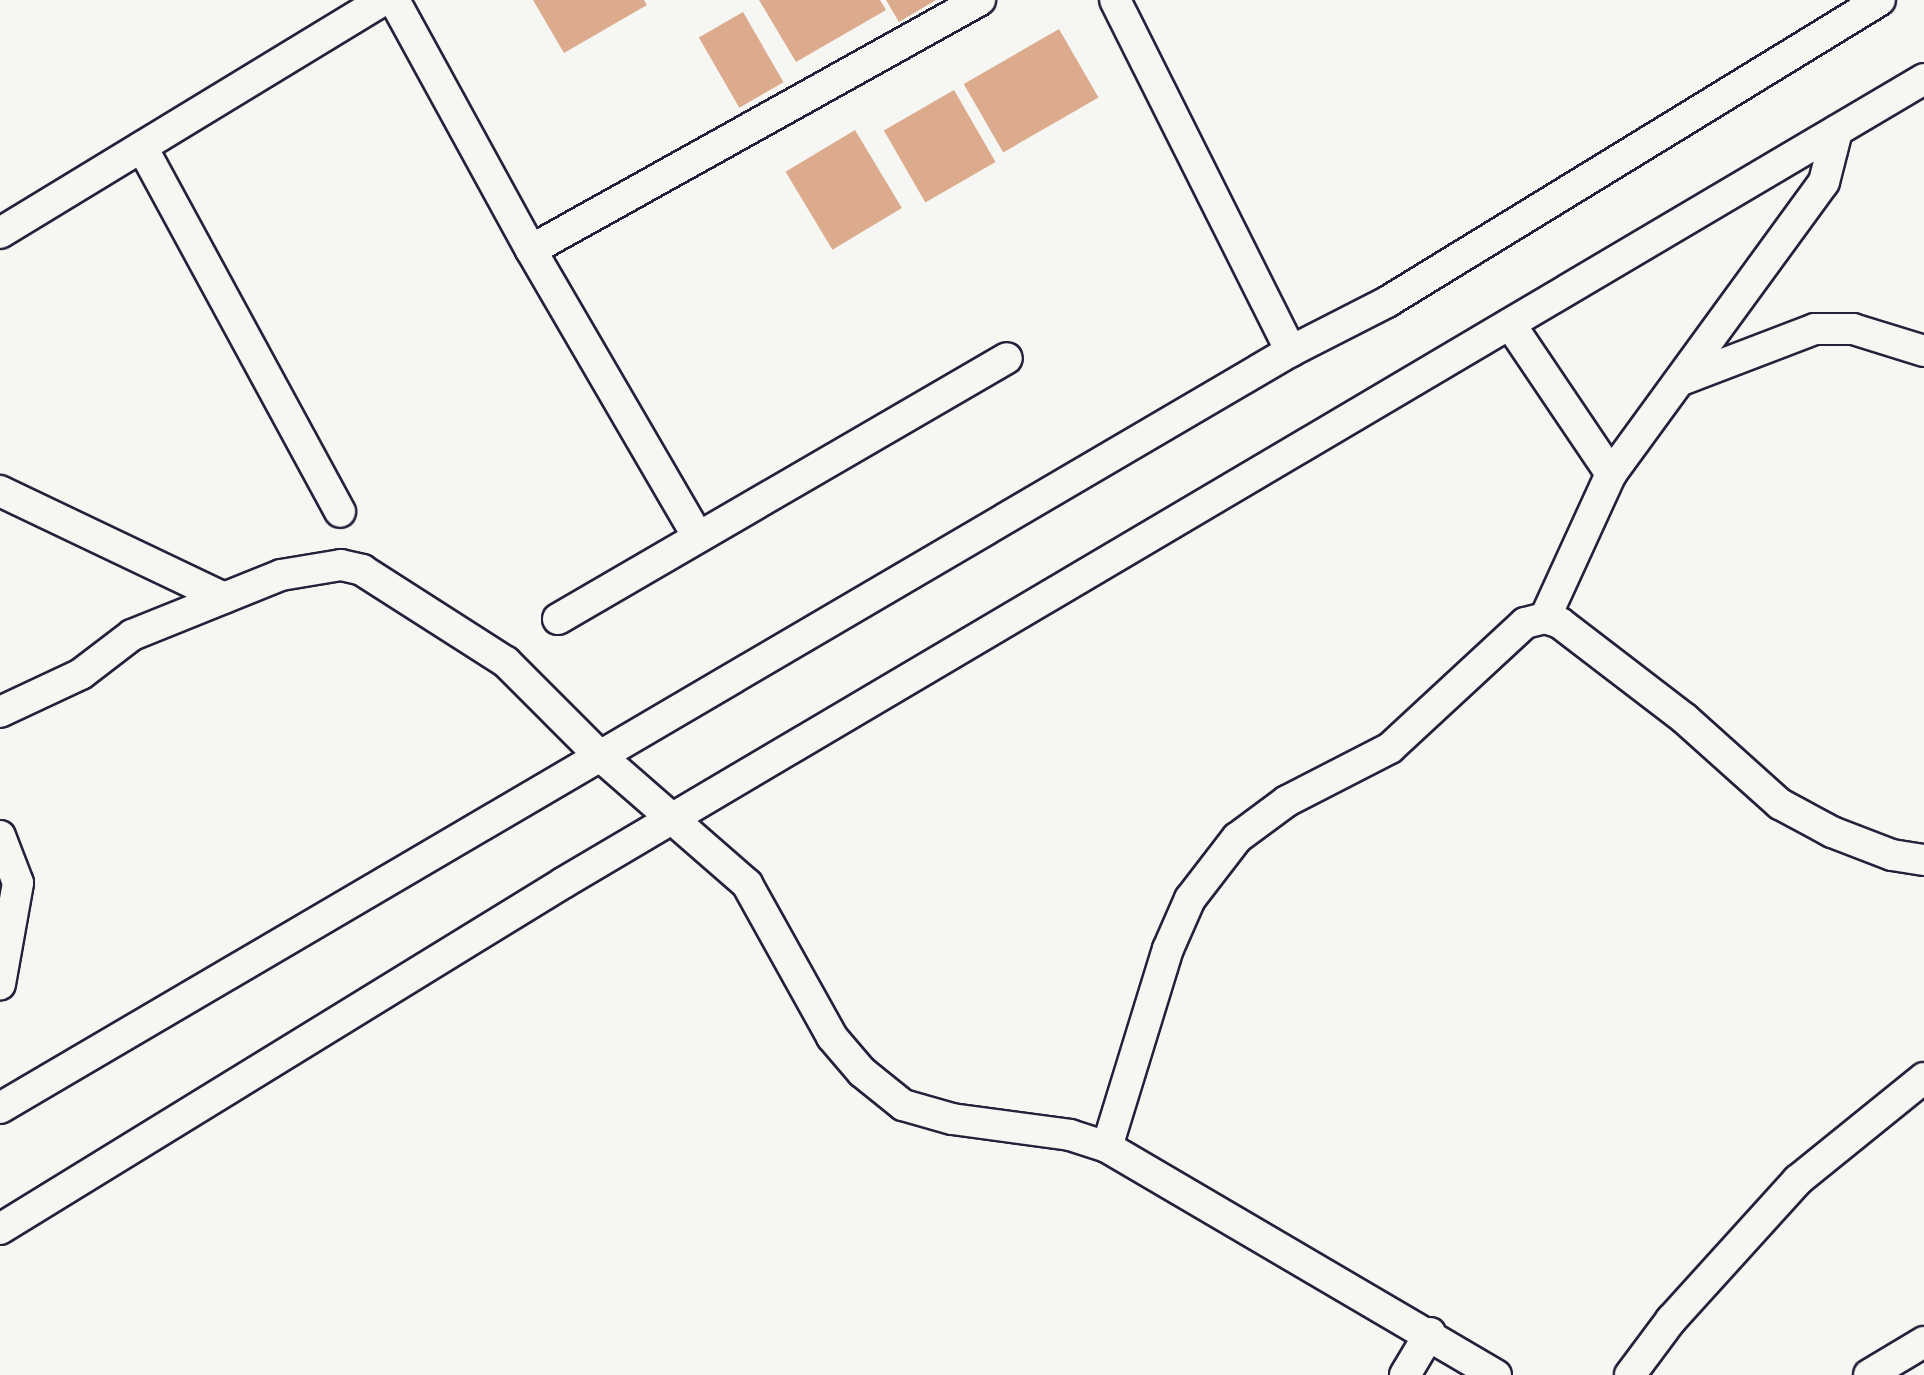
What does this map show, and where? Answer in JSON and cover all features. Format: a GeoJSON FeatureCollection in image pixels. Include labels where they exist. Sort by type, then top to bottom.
{"type":"FeatureCollection","features":[{"type":"Feature","properties":{"kind":"street"},"geometry":{"type":"LineString","coordinates":[[0,233],[383,0]]}},
{"type":"Feature","properties":{"kind":"street"},"geometry":{"type":"LineString","coordinates":[[394,0],[531,250],[698,537]]}},
{"type":"Feature","properties":{"kind":"street"},"geometry":{"type":"LineString","coordinates":[[531,250],[980,0]]}},
{"type":"Feature","properties":{"kind":"street"},"geometry":{"type":"LineString","coordinates":[[1115,0],[1291,351]]}},
{"type":"Feature","properties":{"kind":"street"},"geometry":{"type":"LineString","coordinates":[[0,1108],[598,754],[1291,351],[1387,302],[1880,0]]}},
{"type":"Feature","properties":{"kind":"street"},"geometry":{"type":"LineString","coordinates":[[0,1229],[673,818],[1924,79]]}},
{"type":"Feature","properties":{"kind":"street"},"geometry":{"type":"LineString","coordinates":[[1545,618],[1611,474],[1684,379],[1824,182],[1837,131]]}},
{"type":"Feature","properties":{"kind":"street"},"geometry":{"type":"LineString","coordinates":[[142,147],[340,512]]}},
{"type":"Feature","properties":{"kind":"street"},"geometry":{"type":"LineString","coordinates":[[1510,324],[1611,474]]}},
{"type":"Feature","properties":{"kind":"street"},"geometry":{"type":"LineString","coordinates":[[1684,379],[1815,329],[1853,329],[1924,351]]}},
{"type":"Feature","properties":{"kind":"street"},"geometry":{"type":"LineString","coordinates":[[558,619],[1007,358]]}},
{"type":"Feature","properties":{"kind":"street"},"geometry":{"type":"LineString","coordinates":[[0,491],[224,598]]}},
{"type":"Feature","properties":{"kind":"street"},"geometry":{"type":"LineString","coordinates":[[0,712],[81,674],[132,635],[281,575],[341,565],[362,570],[506,662],[598,754],[747,884],[832,1037],[862,1072],[903,1105],[952,1119],[1070,1135],[1107,1147],[1323,1278],[1430,1333],[1496,1375]]}},
{"type":"Feature","properties":{"kind":"street"},"geometry":{"type":"LineString","coordinates":[[1107,1147],[1168,949],[1190,899],[1237,838],[1287,801],[1390,748],[1525,623],[1545,618],[1560,623],[1684,718],[1780,804],[1832,832],[1892,855],[1924,860]]}},
{"type":"Feature","properties":{"kind":"street"},"geometry":{"type":"LineString","coordinates":[[0,836],[18,883],[0,984]]}},
{"type":"Feature","properties":{"kind":"street"},"geometry":{"type":"LineString","coordinates":[[1630,1375],[1671,1320],[1798,1180],[1924,1078]]}},
{"type":"Feature","properties":{"kind":"street"},"geometry":{"type":"LineString","coordinates":[[1405,1375],[1430,1333]]}},
{"type":"Feature","properties":{"kind":"street"},"geometry":{"type":"LineString","coordinates":[[1869,1375],[1924,1342]]}},
{"type":"Feature","properties":{"kind":"building"},"geometry":{"type":"Polygon","coordinates":[[[533,0],[644,0],[647,5],[564,53],[533,0]]]}},
{"type":"Feature","properties":{"kind":"building"},"geometry":{"type":"Polygon","coordinates":[[[759,0],[880,0],[886,10],[796,62],[759,0]]]}},
{"type":"Feature","properties":{"kind":"building"},"geometry":{"type":"Polygon","coordinates":[[[886,0],[936,0],[899,22],[886,0]]]}},
{"type":"Feature","properties":{"kind":"building"},"geometry":{"type":"Polygon","coordinates":[[[743,12],[784,82],[739,108],[699,38],[743,12]]]}},
{"type":"Feature","properties":{"kind":"building"},"geometry":{"type":"Polygon","coordinates":[[[1059,29],[1098,97],[1003,152],[964,84],[1059,29]]]}},
{"type":"Feature","properties":{"kind":"building"},"geometry":{"type":"Polygon","coordinates":[[[954,90],[996,162],[925,202],[884,130],[954,90]]]}},
{"type":"Feature","properties":{"kind":"building"},"geometry":{"type":"Polygon","coordinates":[[[855,130],[902,208],[832,250],[786,172],[855,130]]]}}]}
